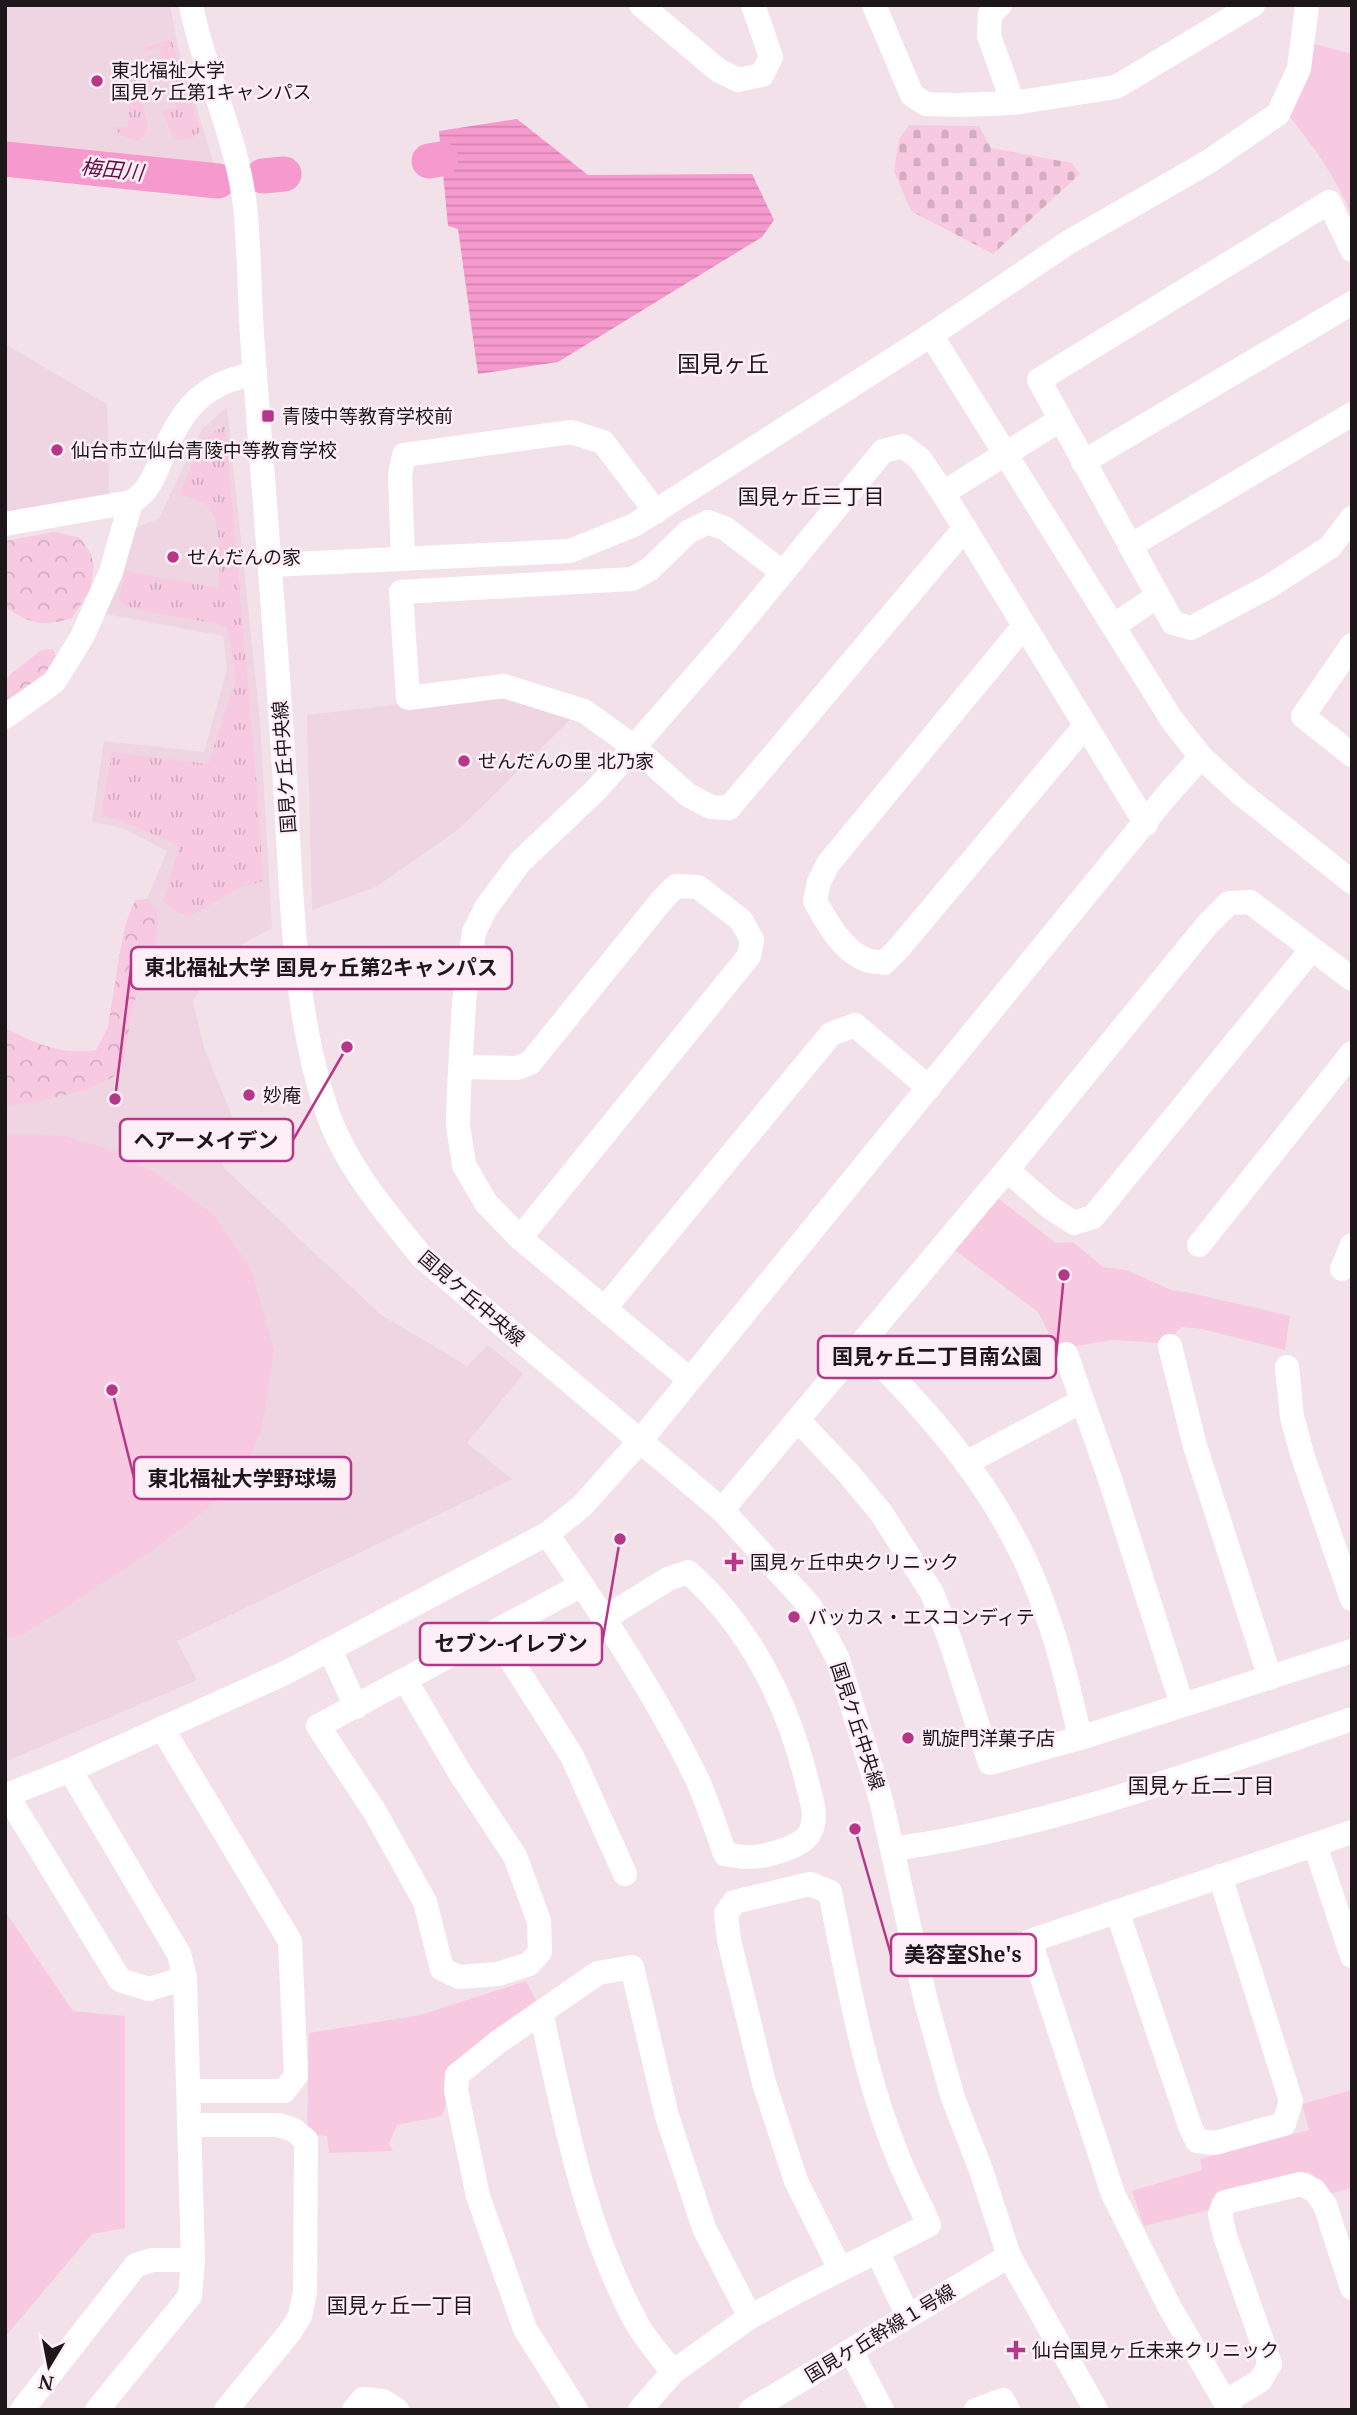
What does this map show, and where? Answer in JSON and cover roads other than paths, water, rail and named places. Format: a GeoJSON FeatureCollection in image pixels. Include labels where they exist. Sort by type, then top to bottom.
{"type":"FeatureCollection","features":[{"type":"Feature","properties":{"kind":"street","name":"国見ケ丘中央線"},"geometry":{"type":"LineString","coordinates":[[191,5],[242,183],[246,208],[255,374],[271,565],[293,903],[304,1019],[314,1070],[331,1121],[351,1159],[386,1213],[422,1257],[722,1510],[810,1606],[837,1657],[881,1800],[926,2002],[953,2098],[981,2170],[1009,2256],[1096,2410]]}},
{"type":"Feature","properties":{"kind":"street"},"geometry":{"type":"LineString","coordinates":[[641,5],[718,70],[738,80],[762,75],[771,57],[752,5]]}},
{"type":"Feature","properties":{"kind":"street"},"geometry":{"type":"LineString","coordinates":[[874,5],[912,95],[926,104],[1013,103],[1116,87],[1253,5]]}},
{"type":"Feature","properties":{"kind":"street"},"geometry":{"type":"LineString","coordinates":[[1000,5],[990,14],[989,36],[1013,103]]}},
{"type":"Feature","properties":{"kind":"street"},"geometry":{"type":"LineString","coordinates":[[271,565],[570,551],[634,526],[931,335],[1069,242],[1208,162],[1278,114],[1299,69],[1307,5]]}},
{"type":"Feature","properties":{"kind":"street"},"geometry":{"type":"LineString","coordinates":[[1352,250],[1329,202],[1039,380],[1173,623],[1191,628],[1270,586],[1330,547],[1352,518]]}},
{"type":"Feature","properties":{"kind":"street"},"geometry":{"type":"LineString","coordinates":[[1083,462],[1352,303]]}},
{"type":"Feature","properties":{"kind":"street"},"geometry":{"type":"LineString","coordinates":[[931,335],[1172,720],[1201,757],[1239,792],[1352,882]]}},
{"type":"Feature","properties":{"kind":"street"},"geometry":{"type":"LineString","coordinates":[[5,524],[131,502],[143,495],[152,481],[165,448],[194,401],[212,387],[234,377],[255,374]]}},
{"type":"Feature","properties":{"kind":"street"},"geometry":{"type":"LineString","coordinates":[[1130,546],[1352,414]]}},
{"type":"Feature","properties":{"kind":"street"},"geometry":{"type":"LineString","coordinates":[[943,493],[1060,421]]}},
{"type":"Feature","properties":{"kind":"street"},"geometry":{"type":"LineString","coordinates":[[403,559],[400,475],[404,455],[572,432],[603,442],[656,512]]}},
{"type":"Feature","properties":{"kind":"street"},"geometry":{"type":"LineString","coordinates":[[689,1379],[520,1238],[486,1203],[464,1164],[457,1125],[468,964],[474,932],[486,908],[520,862],[596,790],[634,747],[728,639],[883,451],[903,446],[920,459],[943,493],[1146,824]]}},
{"type":"Feature","properties":{"kind":"street"},"geometry":{"type":"LineString","coordinates":[[5,717],[54,682],[82,636],[111,572],[131,502]]}},
{"type":"Feature","properties":{"kind":"street"},"geometry":{"type":"LineString","coordinates":[[782,572],[726,529],[708,522],[688,532],[650,569],[632,579],[401,593],[408,698],[503,686],[584,711],[634,747],[688,795],[711,807],[729,808],[965,528]]}},
{"type":"Feature","properties":{"kind":"street"},"geometry":{"type":"LineString","coordinates":[[1113,626],[1158,596]]}},
{"type":"Feature","properties":{"kind":"street"},"geometry":{"type":"LineString","coordinates":[[1024,626],[828,864],[819,882],[815,901],[827,923],[850,949],[866,960],[884,963],[1085,726]]}},
{"type":"Feature","properties":{"kind":"street"},"geometry":{"type":"LineString","coordinates":[[1352,645],[1303,716],[1352,754]]}},
{"type":"Feature","properties":{"kind":"street"},"geometry":{"type":"LineString","coordinates":[[186,1978],[149,1989],[120,1980],[7,1795],[70,1770],[285,1673],[547,1534],[582,1506],[640,1441],[1167,795],[1201,757]]}},
{"type":"Feature","properties":{"kind":"street"},"geometry":{"type":"LineString","coordinates":[[461,1067],[517,1068],[530,1063],[676,886],[698,887],[741,920],[752,940],[749,956],[520,1238]]}},
{"type":"Feature","properties":{"kind":"street"},"geometry":{"type":"LineString","coordinates":[[722,1510],[1007,1170],[1207,925],[1229,903],[1250,902],[1352,979]]}},
{"type":"Feature","properties":{"kind":"street"},"geometry":{"type":"LineString","coordinates":[[1007,1170],[1051,1208],[1074,1223],[1093,1217],[1312,949]]}},
{"type":"Feature","properties":{"kind":"street"},"geometry":{"type":"LineString","coordinates":[[605,1308],[831,1034],[855,1025],[929,1087]]}},
{"type":"Feature","properties":{"kind":"street"},"geometry":{"type":"LineString","coordinates":[[1199,1245],[1352,1053]]}},
{"type":"Feature","properties":{"kind":"street"},"geometry":{"type":"LineString","coordinates":[[1342,1269],[1352,1245]]}},
{"type":"Feature","properties":{"kind":"street"},"geometry":{"type":"LineString","coordinates":[[861,1344],[919,1403],[995,1505],[1025,1561],[1042,1604],[1068,1684],[1080,1738]]}},
{"type":"Feature","properties":{"kind":"street"},"geometry":{"type":"LineString","coordinates":[[1170,1346],[1195,1446],[1270,1678]]}},
{"type":"Feature","properties":{"kind":"street"},"geometry":{"type":"LineString","coordinates":[[1066,1354],[1182,1705]]}},
{"type":"Feature","properties":{"kind":"street"},"geometry":{"type":"LineString","coordinates":[[1287,1367],[1286,1383],[1302,1454],[1352,1599]]}},
{"type":"Feature","properties":{"kind":"street"},"geometry":{"type":"LineString","coordinates":[[966,1463],[1082,1401]]}},
{"type":"Feature","properties":{"kind":"street"},"geometry":{"type":"LineString","coordinates":[[798,1420],[882,1514],[932,1593],[954,1650],[990,1763],[1080,1738],[1352,1651]]}},
{"type":"Feature","properties":{"kind":"street"},"geometry":{"type":"LineString","coordinates":[[547,1534],[605,1618],[667,1722],[698,1781],[725,1854],[747,1858],[787,1850],[808,1836],[815,1816],[799,1749],[766,1670],[734,1621],[707,1589],[688,1572],[668,1579],[605,1618]]}},
{"type":"Feature","properties":{"kind":"street"},"geometry":{"type":"LineString","coordinates":[[406,1681],[460,1773],[515,1856],[539,1920],[540,1952],[529,1964],[498,1975],[459,1977],[442,1969],[425,1902],[375,1812],[318,1726],[582,1585]]}},
{"type":"Feature","properties":{"kind":"street"},"geometry":{"type":"LineString","coordinates":[[494,1633],[572,1756],[625,1874]]}},
{"type":"Feature","properties":{"kind":"street"},"geometry":{"type":"LineString","coordinates":[[330,1650],[356,1707]]}},
{"type":"Feature","properties":{"kind":"street"},"geometry":{"type":"LineString","coordinates":[[893,1849],[1000,1829],[1135,1793],[1352,1719]]}},
{"type":"Feature","properties":{"kind":"street"},"geometry":{"type":"LineString","coordinates":[[162,1728],[290,1941],[296,2077],[284,2091],[190,2091]]}},
{"type":"Feature","properties":{"kind":"street"},"geometry":{"type":"LineString","coordinates":[[70,1770],[179,1954],[186,1978],[193,2260],[190,2296],[97,2410]]}},
{"type":"Feature","properties":{"kind":"street"},"geometry":{"type":"LineString","coordinates":[[1352,1832],[1030,1941],[1113,2194],[1170,2308],[1228,2406],[1260,2381],[1270,2364],[1225,2236],[1220,2214],[1225,2202],[1301,2184],[1314,2190],[1325,2205],[1352,2288]]}},
{"type":"Feature","properties":{"kind":"street"},"geometry":{"type":"LineString","coordinates":[[1315,1845],[1352,1956]]}},
{"type":"Feature","properties":{"kind":"street"},"geometry":{"type":"LineString","coordinates":[[1117,1911],[1190,2126],[1198,2141],[1214,2143],[1284,2124],[1291,2101],[1220,1876]]}},
{"type":"Feature","properties":{"kind":"street"},"geometry":{"type":"LineString","coordinates":[[640,2410],[673,2372],[750,2317],[929,2225],[897,2156],[876,2092],[851,1997],[830,1892],[810,1884],[734,1902],[726,1914],[729,1940],[764,2083],[796,2181],[840,2269]]}},
{"type":"Feature","properties":{"kind":"street"},"geometry":{"type":"LineString","coordinates":[[576,2410],[524,2329],[478,2196],[456,2091],[457,2075],[498,2042],[598,1973],[632,1967],[667,2116],[704,2228],[750,2317]]}},
{"type":"Feature","properties":{"kind":"street"},"geometry":{"type":"LineString","coordinates":[[541,2012],[574,2162],[599,2239],[635,2322],[673,2372]]}},
{"type":"Feature","properties":{"kind":"street"},"geometry":{"type":"LineString","coordinates":[[191,2125],[279,2125],[294,2130],[306,2140],[305,2292],[300,2316],[226,2410]]}},
{"type":"Feature","properties":{"kind":"street"},"geometry":{"type":"LineString","coordinates":[[877,2251],[908,2316]]}},
{"type":"Feature","properties":{"kind":"street","name":"国見ケ丘幹線１号線"},"geometry":{"type":"LineString","coordinates":[[751,2410],[1009,2256]]}},
{"type":"Feature","properties":{"kind":"street"},"geometry":{"type":"LineString","coordinates":[[22,2410],[136,2265],[152,2260],[193,2260]]}},
{"type":"Feature","properties":{"kind":"street"},"geometry":{"type":"LineString","coordinates":[[850,2351],[882,2410]]}},
{"type":"Feature","properties":{"kind":"street"},"geometry":{"type":"LineString","coordinates":[[354,2410],[363,2399],[383,2401],[397,2410]]}},
{"type":"Feature","properties":{"kind":"street"},"geometry":{"type":"LineString","coordinates":[[976,2410],[1003,2400],[1008,2410]]}},
{"type":"Feature","properties":{"kind":"waterway","name":"梅田川"},"geometry":{"type":"LineString","coordinates":[[5,159],[218,181]]}},
{"type":"Feature","properties":{"kind":"waterway","name":"梅田川"},"geometry":{"type":"LineString","coordinates":[[429,161],[441,159]]}},
{"type":"Feature","properties":{"kind":"waterway","name":"梅田川"},"geometry":{"type":"LineString","coordinates":[[263,176],[284,174]]}},
{"type":"Feature","properties":{"kind":"place","name":"東北福祉大学 国見ヶ丘第1キャンパス"},"geometry":{"type":"Point","coordinates":[97,81]}},
{"type":"Feature","properties":{"kind":"place","name":"青陵中等教育学校前"},"geometry":{"type":"Point","coordinates":[268,416]}},
{"type":"Feature","properties":{"kind":"place","name":"仙台市立仙台青陵中等教育学校"},"geometry":{"type":"Point","coordinates":[57,450]}},
{"type":"Feature","properties":{"kind":"place","name":"せんだんの家"},"geometry":{"type":"Point","coordinates":[173,557]}},
{"type":"Feature","properties":{"kind":"place","name":"せんだんの里 北乃家"},"geometry":{"type":"Point","coordinates":[464,761]}},
{"type":"Feature","properties":{"kind":"place","name":"ヘアーメイデン"},"geometry":{"type":"Point","coordinates":[347,1047]}},
{"type":"Feature","properties":{"kind":"place","name":"妙庵"},"geometry":{"type":"Point","coordinates":[249,1095]}},
{"type":"Feature","properties":{"kind":"place","name":"東北福祉大学 国見ヶ丘第2キャンパス"},"geometry":{"type":"Point","coordinates":[115,1099]}},
{"type":"Feature","properties":{"kind":"place","name":"国見ヶ丘二丁目南公園"},"geometry":{"type":"Point","coordinates":[1064,1275]}},
{"type":"Feature","properties":{"kind":"place","name":"東北福祉大学野球場"},"geometry":{"type":"Point","coordinates":[112,1390]}},
{"type":"Feature","properties":{"kind":"place","name":"セブン-イレブン"},"geometry":{"type":"Point","coordinates":[620,1539]}},
{"type":"Feature","properties":{"kind":"place","name":"国見ヶ丘中央クリニック"},"geometry":{"type":"Point","coordinates":[734,1562]}},
{"type":"Feature","properties":{"kind":"place","name":"バッカス・エスコンディテ"},"geometry":{"type":"Point","coordinates":[794,1617]}},
{"type":"Feature","properties":{"kind":"place","name":"凱旋門洋菓子店"},"geometry":{"type":"Point","coordinates":[908,1738]}},
{"type":"Feature","properties":{"kind":"place","name":"美容室She's"},"geometry":{"type":"Point","coordinates":[855,1829]}},
{"type":"Feature","properties":{"kind":"place","name":"仙台国見ヶ丘未来クリニック"},"geometry":{"type":"Point","coordinates":[1016,2350]}},
{"type":"Feature","properties":{"kind":"district","name":"国見ヶ丘"},"geometry":{"type":"Point","coordinates":[723,364]}},
{"type":"Feature","properties":{"kind":"district","name":"国見ヶ丘三丁目"},"geometry":{"type":"Point","coordinates":[811,497]}},
{"type":"Feature","properties":{"kind":"district","name":"国見ヶ丘二丁目"},"geometry":{"type":"Point","coordinates":[1201,1786]}},
{"type":"Feature","properties":{"kind":"district","name":"国見ヶ丘一丁目"},"geometry":{"type":"Point","coordinates":[400,2306]}}]}
